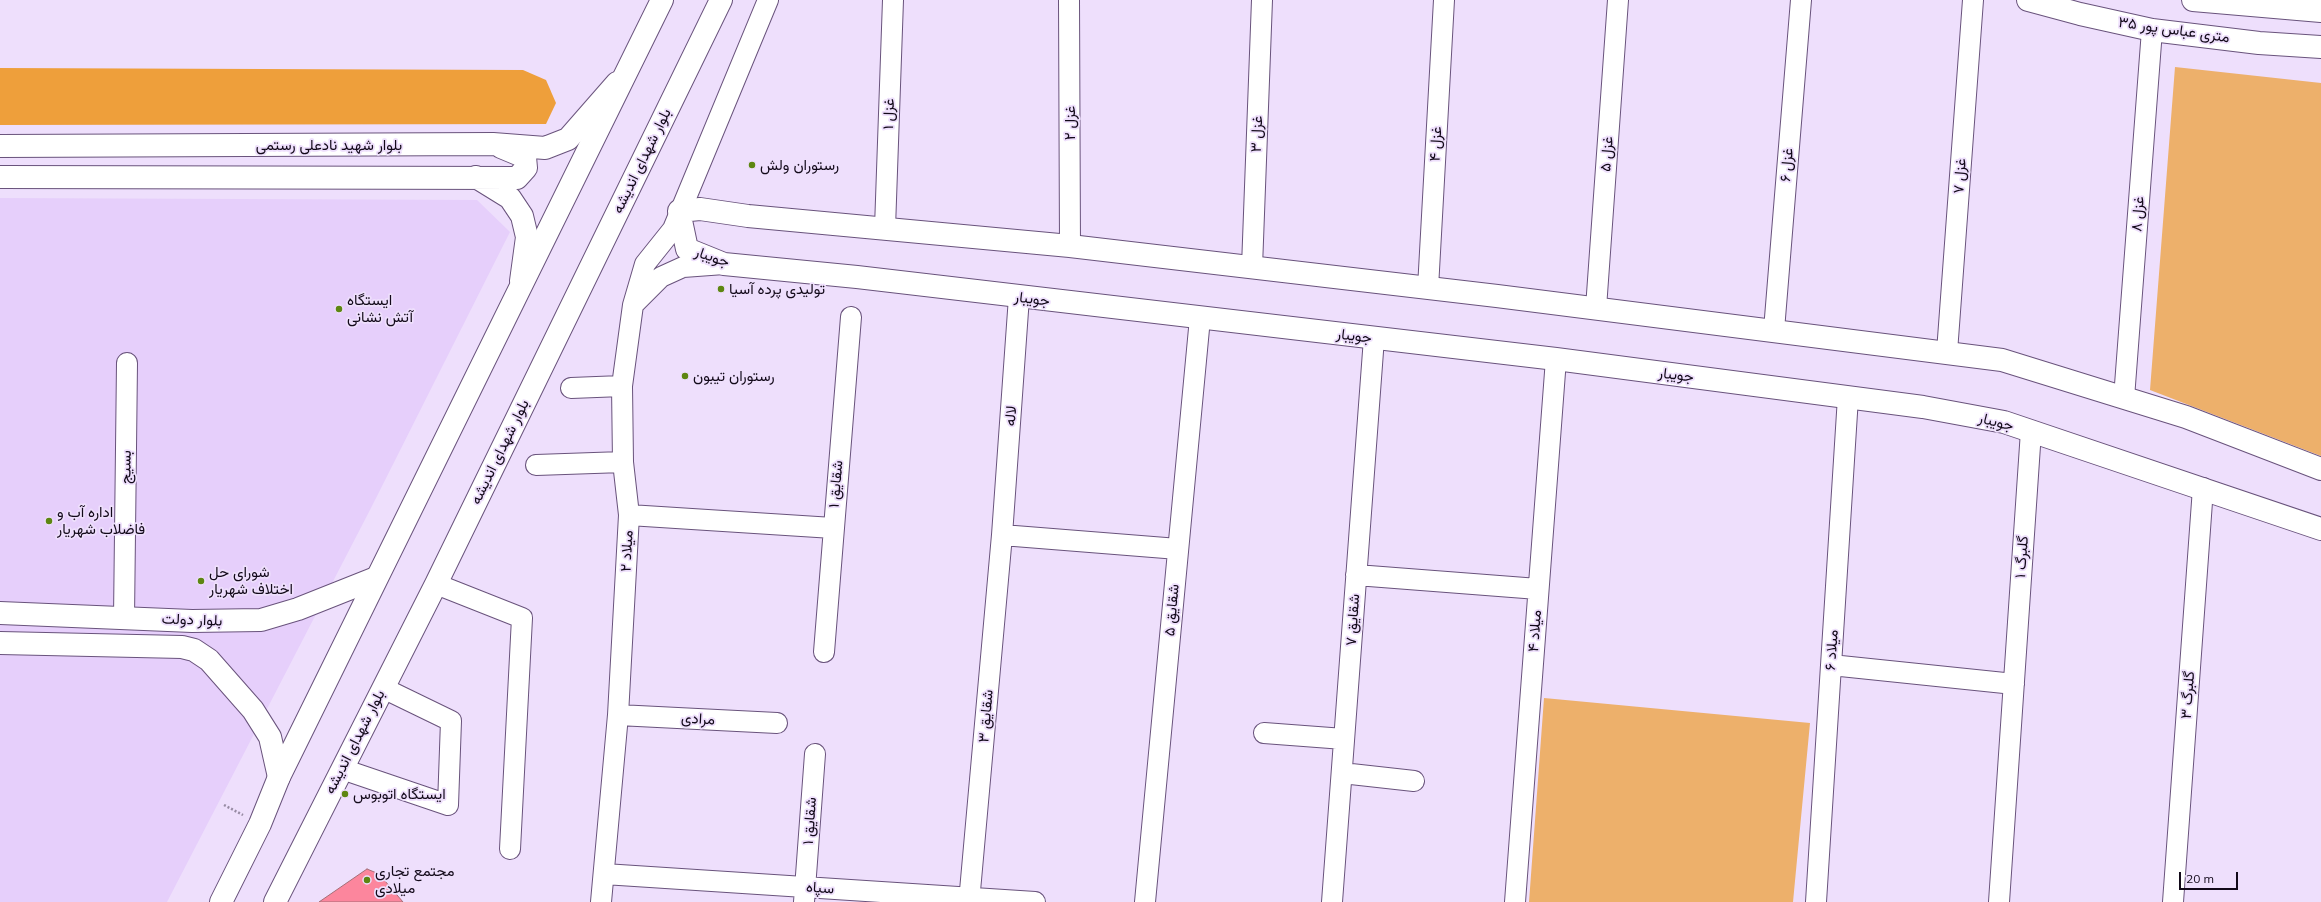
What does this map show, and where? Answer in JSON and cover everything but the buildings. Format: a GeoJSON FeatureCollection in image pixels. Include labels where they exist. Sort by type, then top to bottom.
{"type":"FeatureCollection","features":[{"type":"Feature","properties":{"kind":"street"},"geometry":{"type":"LineString","coordinates":[[221,902],[260,824],[279,777],[376,578],[520,291],[662,0]]}},
{"type":"Feature","properties":{"kind":"street","name":"بلوار شهدای اندیشه"},"geometry":{"type":"LineString","coordinates":[[275,902],[436,584],[721,0]]}},
{"type":"Feature","properties":{"kind":"street","name":"میلاد ۲"},"geometry":{"type":"LineString","coordinates":[[601,902],[618,715],[629,515],[624,462],[622,386],[633,305],[645,264],[673,229],[679,211],[768,0]]}},
{"type":"Feature","properties":{"kind":"street","name":"غزل ۱"},"geometry":{"type":"LineString","coordinates":[[885,228],[893,0]]}},
{"type":"Feature","properties":{"kind":"street","name":"غزل ۲"},"geometry":{"type":"LineString","coordinates":[[1069,0],[1070,246]]}},
{"type":"Feature","properties":{"kind":"street","name":"غزل ۳"},"geometry":{"type":"LineString","coordinates":[[1252,267],[1262,0]]}},
{"type":"Feature","properties":{"kind":"street","name":"غزل ۴"},"geometry":{"type":"LineString","coordinates":[[1428,288],[1444,0]]}},
{"type":"Feature","properties":{"kind":"street","name":"غزل ۵"},"geometry":{"type":"LineString","coordinates":[[1596,308],[1618,0]]}},
{"type":"Feature","properties":{"kind":"street","name":"غزل ۶"},"geometry":{"type":"LineString","coordinates":[[1774,330],[1801,0]]}},
{"type":"Feature","properties":{"kind":"street","name":"غزل ۷"},"geometry":{"type":"LineString","coordinates":[[1947,352],[1973,0]]}},
{"type":"Feature","properties":{"kind":"street","name":"۳۵ متری عباس پور"},"geometry":{"type":"LineString","coordinates":[[2028,0],[2080,14],[2152,30],[2258,43],[2321,47]]}},
{"type":"Feature","properties":{"kind":"street"},"geometry":{"type":"LineString","coordinates":[[2193,0],[2246,3],[2321,11]]}},
{"type":"Feature","properties":{"kind":"street","name":"غزل ۸"},"geometry":{"type":"LineString","coordinates":[[2124,398],[2152,30]]}},
{"type":"Feature","properties":{"kind":"street","name":"بلوار شهید نادعلی رستمی"},"geometry":{"type":"LineString","coordinates":[[0,146],[493,144],[545,148],[568,139],[626,73]]}},
{"type":"Feature","properties":{"kind":"street","name":"بلوار شهید نادعلی رستمی"},"geometry":{"type":"LineString","coordinates":[[0,177],[475,176],[517,178],[526,168],[526,157],[493,144]]}},
{"type":"Feature","properties":{"kind":"street"},"geometry":{"type":"LineString","coordinates":[[475,176],[510,198],[522,216],[527,237],[520,291]]}},
{"type":"Feature","properties":{"kind":"street"},"geometry":{"type":"LineString","coordinates":[[679,211],[700,209],[748,216],[1070,246],[1596,308],[2002,360],[2186,418],[2321,470]]}},
{"type":"Feature","properties":{"kind":"street","name":"جویبار"},"geometry":{"type":"LineString","coordinates":[[679,211],[687,249],[724,264],[857,277],[1556,359],[1923,406],[2004,422],[2321,529]]}},
{"type":"Feature","properties":{"kind":"street"},"geometry":{"type":"LineString","coordinates":[[633,305],[661,276],[683,267],[724,264]]}},
{"type":"Feature","properties":{"kind":"street","name":"لاله"},"geometry":{"type":"LineString","coordinates":[[1002,535],[1019,297]]}},
{"type":"Feature","properties":{"kind":"street","name":"شقایق ۱"},"geometry":{"type":"LineString","coordinates":[[824,652],[851,317]]}},
{"type":"Feature","properties":{"kind":"street","name":"شقایق ۵"},"geometry":{"type":"LineString","coordinates":[[1145,902],[1200,318]]}},
{"type":"Feature","properties":{"kind":"street","name":"شقایق ۷"},"geometry":{"type":"LineString","coordinates":[[1332,902],[1374,338]]}},
{"type":"Feature","properties":{"kind":"street","name":"میلاد ۴"},"geometry":{"type":"LineString","coordinates":[[1515,902],[1556,359]]}},
{"type":"Feature","properties":{"kind":"street","name":"بسیج"},"geometry":{"type":"LineString","coordinates":[[124,618],[127,363]]}},
{"type":"Feature","properties":{"kind":"street"},"geometry":{"type":"LineString","coordinates":[[571,388],[622,386]]}},
{"type":"Feature","properties":{"kind":"street","name":"میلاد ۶"},"geometry":{"type":"LineString","coordinates":[[1816,902],[1848,397]]}},
{"type":"Feature","properties":{"kind":"street","name":"گلبرگ ۱"},"geometry":{"type":"LineString","coordinates":[[1999,902],[2031,431]]}},
{"type":"Feature","properties":{"kind":"street"},"geometry":{"type":"LineString","coordinates":[[536,465],[624,462]]}},
{"type":"Feature","properties":{"kind":"street","name":"گلبرگ ۳"},"geometry":{"type":"LineString","coordinates":[[2173,902],[2203,488]]}},
{"type":"Feature","properties":{"kind":"street"},"geometry":{"type":"LineString","coordinates":[[629,515],[833,528]]}},
{"type":"Feature","properties":{"kind":"street"},"geometry":{"type":"LineString","coordinates":[[1002,535],[1178,549]]}},
{"type":"Feature","properties":{"kind":"street","name":"شقایق ۳"},"geometry":{"type":"LineString","coordinates":[[970,899],[1002,535]]}},
{"type":"Feature","properties":{"kind":"street"},"geometry":{"type":"LineString","coordinates":[[1356,576],[1538,589]]}},
{"type":"Feature","properties":{"kind":"street","name":"بلوار دولت"},"geometry":{"type":"LineString","coordinates":[[0,613],[222,622],[261,620],[298,610],[376,578]]}},
{"type":"Feature","properties":{"kind":"street"},"geometry":{"type":"LineString","coordinates":[[436,584],[522,618],[510,849]]}},
{"type":"Feature","properties":{"kind":"street","name":"بلوار دولت"},"geometry":{"type":"LineString","coordinates":[[0,643],[182,647],[194,650],[209,660],[253,710],[270,737],[279,777]]}},
{"type":"Feature","properties":{"kind":"street"},"geometry":{"type":"LineString","coordinates":[[1831,665],[2014,684]]}},
{"type":"Feature","properties":{"kind":"street"},"geometry":{"type":"LineString","coordinates":[[342,769],[448,805],[450,721],[383,688]]}},
{"type":"Feature","properties":{"kind":"street","name":"مرادی"},"geometry":{"type":"LineString","coordinates":[[618,715],[777,723]]}},
{"type":"Feature","properties":{"kind":"street"},"geometry":{"type":"LineString","coordinates":[[1264,733],[1344,739]]}},
{"type":"Feature","properties":{"kind":"street","name":"شقایق ۱"},"geometry":{"type":"LineString","coordinates":[[804,894],[815,754]]}},
{"type":"Feature","properties":{"kind":"street"},"geometry":{"type":"LineString","coordinates":[[1342,773],[1414,781]]}},
{"type":"Feature","properties":{"kind":"street","name":"سپاه"},"geometry":{"type":"LineString","coordinates":[[604,874],[804,894],[1035,902]]}},
{"type":"Feature","properties":{"kind":"shaded area"},"geometry":{"type":"Polygon","coordinates":[[[2175,67],[2321,83],[2321,456],[2150,390],[2175,67]]]}},
{"type":"Feature","properties":{"kind":"shaded area"},"geometry":{"type":"Polygon","coordinates":[[[0,68],[523,70],[546,80],[556,103],[546,124],[0,125],[0,68]]]}},
{"type":"Feature","properties":{"kind":"shaded area"},"geometry":{"type":"Polygon","coordinates":[[[0,198],[477,200],[510,232],[371,508],[167,902],[0,902],[0,198]]]}},
{"type":"Feature","properties":{"kind":"shaded area"},"geometry":{"type":"Polygon","coordinates":[[[1544,698],[1810,723],[1793,902],[1529,902],[1544,698]]]}},
{"type":"Feature","properties":{"kind":"place","name":"رستوران ولش"},"geometry":{"type":"Point","coordinates":[752,165]}},
{"type":"Feature","properties":{"kind":"place","name":"تولیدی پرده آسیا"},"geometry":{"type":"Point","coordinates":[721,289]}},
{"type":"Feature","properties":{"kind":"place","name":"ایستگاه آتش نشانی"},"geometry":{"type":"Point","coordinates":[339,309]}},
{"type":"Feature","properties":{"kind":"place","name":"رستوران تیبون"},"geometry":{"type":"Point","coordinates":[685,376]}},
{"type":"Feature","properties":{"kind":"place","name":"اداره آب و فاضلاب شهریار"},"geometry":{"type":"Point","coordinates":[49,521]}},
{"type":"Feature","properties":{"kind":"place","name":"شورای حل اختلاف شهریار"},"geometry":{"type":"Point","coordinates":[201,581]}},
{"type":"Feature","properties":{"kind":"place","name":"ایستگاه اتوبوس"},"geometry":{"type":"Point","coordinates":[345,794]}},
{"type":"Feature","properties":{"kind":"place","name":"مجتمع تجاری میلادی"},"geometry":{"type":"Point","coordinates":[367,880]}}]}
